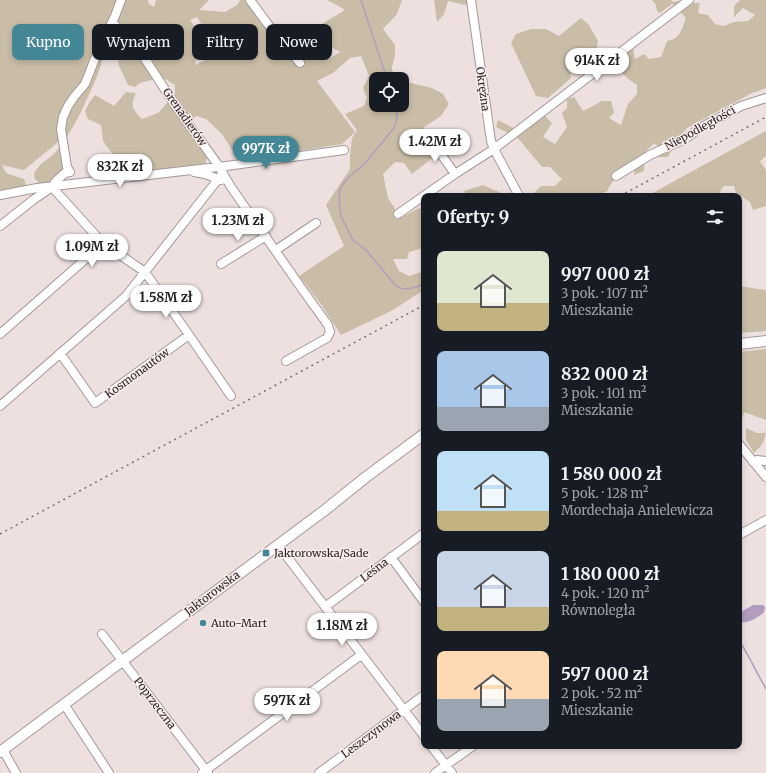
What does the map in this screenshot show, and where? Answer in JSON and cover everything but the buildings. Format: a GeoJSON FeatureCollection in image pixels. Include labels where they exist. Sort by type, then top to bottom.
{"type":"FeatureCollection","features":[{"type":"Feature","properties":{"kind":"main road"},"geometry":{"type":"LineString","coordinates":[[742,344],[766,341]]}},
{"type":"Feature","properties":{"kind":"main road","name":"Jaktorowska"},"geometry":{"type":"LineString","coordinates":[[2,751],[421,436]]}},
{"type":"Feature","properties":{"kind":"street"},"geometry":{"type":"LineString","coordinates":[[84,182],[70,172],[67,167],[61,129],[63,117],[74,97],[86,84],[98,51],[121,0]]}},
{"type":"Feature","properties":{"kind":"street"},"geometry":{"type":"LineString","coordinates":[[250,0],[300,63]]}},
{"type":"Feature","properties":{"kind":"street","name":"Okrężna"},"geometry":{"type":"LineString","coordinates":[[471,0],[490,141],[517,193]]}},
{"type":"Feature","properties":{"kind":"street"},"geometry":{"type":"LineString","coordinates":[[428,193],[494,148],[689,0]]}},
{"type":"Feature","properties":{"kind":"street","name":"Grenadierów"},"geometry":{"type":"LineString","coordinates":[[112,22],[138,48],[220,172],[266,236]]}},
{"type":"Feature","properties":{"kind":"street","name":"Niepodległości"},"geometry":{"type":"LineString","coordinates":[[616,176],[650,155],[685,139],[700,128],[741,106],[766,98]]}},
{"type":"Feature","properties":{"kind":"street"},"geometry":{"type":"LineString","coordinates":[[432,140],[455,174]]}},
{"type":"Feature","properties":{"kind":"street"},"geometry":{"type":"LineString","coordinates":[[0,195],[28,189],[186,171],[220,172],[344,150]]}},
{"type":"Feature","properties":{"kind":"street"},"geometry":{"type":"LineString","coordinates":[[0,226],[52,186],[66,173],[70,172]]}},
{"type":"Feature","properties":{"kind":"street"},"geometry":{"type":"LineString","coordinates":[[0,406],[126,296],[220,172]]}},
{"type":"Feature","properties":{"kind":"street"},"geometry":{"type":"LineString","coordinates":[[52,186],[101,242],[145,272],[231,396]]}},
{"type":"Feature","properties":{"kind":"street"},"geometry":{"type":"LineString","coordinates":[[398,214],[421,198]]}},
{"type":"Feature","properties":{"kind":"street"},"geometry":{"type":"LineString","coordinates":[[276,250],[316,223]]}},
{"type":"Feature","properties":{"kind":"street"},"geometry":{"type":"LineString","coordinates":[[221,264],[266,236],[328,325],[330,332],[327,338],[286,361]]}},
{"type":"Feature","properties":{"kind":"street"},"geometry":{"type":"LineString","coordinates":[[0,334],[97,249],[101,242]]}},
{"type":"Feature","properties":{"kind":"street","name":"Kosmonautów"},"geometry":{"type":"LineString","coordinates":[[60,353],[95,403],[190,335]]}},
{"type":"Feature","properties":{"kind":"street"},"geometry":{"type":"LineString","coordinates":[[742,448],[766,477]]}},
{"type":"Feature","properties":{"kind":"street"},"geometry":{"type":"LineString","coordinates":[[754,462],[757,460],[766,460]]}},
{"type":"Feature","properties":{"kind":"street"},"geometry":{"type":"LineString","coordinates":[[742,533],[766,520]]}},
{"type":"Feature","properties":{"kind":"street","name":"Leśna"},"geometry":{"type":"LineString","coordinates":[[325,607],[421,535]]}},
{"type":"Feature","properties":{"kind":"street"},"geometry":{"type":"LineString","coordinates":[[278,545],[421,732]]}},
{"type":"Feature","properties":{"kind":"street"},"geometry":{"type":"LineString","coordinates":[[391,557],[421,598]]}},
{"type":"Feature","properties":{"kind":"street","name":"Poprzeczna"},"geometry":{"type":"LineString","coordinates":[[102,634],[123,660],[205,772]]}},
{"type":"Feature","properties":{"kind":"street"},"geometry":{"type":"LineString","coordinates":[[205,772],[361,655]]}},
{"type":"Feature","properties":{"kind":"street","name":"Leszczynowa"},"geometry":{"type":"LineString","coordinates":[[319,773],[421,697]]}},
{"type":"Feature","properties":{"kind":"street"},"geometry":{"type":"LineString","coordinates":[[64,704],[109,773]]}},
{"type":"Feature","properties":{"kind":"street"},"geometry":{"type":"LineString","coordinates":[[433,749],[452,773]]}},
{"type":"Feature","properties":{"kind":"street"},"geometry":{"type":"LineString","coordinates":[[435,773],[468,749]]}},
{"type":"Feature","properties":{"kind":"street"},"geometry":{"type":"LineString","coordinates":[[2,751],[16,773]]}},
{"type":"Feature","properties":{"kind":"shaded area"},"geometry":{"type":"Polygon","coordinates":[[[0,0],[148,0],[149,4],[154,7],[156,0],[209,0],[199,10],[225,12],[237,5],[240,0],[247,0],[266,27],[266,60],[291,60],[300,68],[304,60],[332,60],[332,57],[340,52],[332,47],[332,24],[322,24],[345,10],[327,0],[402,0],[397,14],[383,29],[395,45],[395,56],[392,66],[393,72],[369,72],[369,76],[361,56],[350,58],[333,73],[317,81],[355,132],[342,144],[239,160],[221,133],[206,119],[196,116],[190,122],[208,155],[205,165],[126,172],[103,141],[101,125],[88,119],[85,111],[95,95],[114,106],[126,92],[136,93],[133,101],[133,107],[142,119],[158,113],[175,94],[175,85],[167,80],[159,78],[140,83],[135,87],[128,85],[119,66],[118,60],[184,60],[184,24],[92,24],[92,60],[102,60],[97,77],[80,114],[67,137],[67,155],[62,170],[49,184],[40,184],[35,179],[34,173],[40,165],[55,153],[65,140],[63,134],[56,144],[24,170],[2,165],[6,173],[24,179],[26,185],[25,187],[0,193],[0,0]]]}},
{"type":"Feature","properties":{"kind":"shaded area"},"geometry":{"type":"Polygon","coordinates":[[[434,0],[472,0],[466,5],[448,1],[444,14],[437,22],[434,0]]]}},
{"type":"Feature","properties":{"kind":"shaded area"},"geometry":{"type":"Polygon","coordinates":[[[652,0],[671,0],[674,2],[685,0],[695,3],[700,2],[698,13],[708,15],[715,24],[724,26],[734,22],[748,21],[755,15],[743,8],[734,17],[734,6],[740,0],[766,0],[766,88],[752,93],[687,128],[678,139],[668,157],[658,157],[660,148],[654,143],[645,152],[644,171],[634,175],[635,163],[621,167],[607,191],[603,193],[534,193],[541,186],[555,186],[562,179],[550,167],[542,167],[517,137],[496,127],[498,120],[517,130],[536,116],[545,116],[552,123],[543,137],[555,144],[567,127],[562,113],[567,108],[567,99],[574,97],[583,111],[602,101],[611,101],[614,113],[609,118],[621,125],[628,104],[637,94],[637,85],[622,73],[616,63],[623,57],[623,53],[633,47],[635,59],[644,54],[649,59],[661,57],[667,41],[678,36],[686,18],[672,4],[660,13],[657,11],[656,5],[652,0]]]}},
{"type":"Feature","properties":{"kind":"shaded area"},"geometry":{"type":"Polygon","coordinates":[[[581,18],[589,25],[598,41],[595,58],[583,66],[570,64],[571,78],[548,98],[536,96],[511,43],[516,34],[531,29],[546,29],[559,36],[581,18]]]}},
{"type":"Feature","properties":{"kind":"shaded area"},"geometry":{"type":"Polygon","coordinates":[[[369,76],[369,112],[409,112],[409,83],[432,88],[443,94],[449,104],[441,116],[424,127],[436,152],[430,160],[412,174],[404,163],[395,162],[383,174],[388,198],[401,218],[421,208],[421,248],[409,252],[407,259],[393,259],[399,271],[409,276],[421,272],[421,292],[391,311],[341,335],[321,304],[299,276],[344,246],[326,205],[350,169],[352,138],[357,130],[345,114],[364,106],[367,98],[363,88],[369,76]]]}},
{"type":"Feature","properties":{"kind":"shaded area"},"geometry":{"type":"Polygon","coordinates":[[[766,131],[766,156],[760,161],[766,170],[766,206],[753,210],[750,202],[742,197],[742,193],[736,193],[734,186],[724,186],[719,193],[652,193],[766,131]]]}},
{"type":"Feature","properties":{"kind":"shaded area"},"geometry":{"type":"Polygon","coordinates":[[[483,185],[501,193],[466,193],[464,191],[483,185]]]}},
{"type":"Feature","properties":{"kind":"shaded area"},"geometry":{"type":"Polygon","coordinates":[[[742,286],[766,290],[766,331],[742,333],[742,286]]]}},
{"type":"Feature","properties":{"kind":"shaded area"},"geometry":{"type":"Polygon","coordinates":[[[766,349],[766,420],[744,412],[742,419],[742,352],[766,349]]]}},
{"type":"Feature","properties":{"kind":"shaded area"},"geometry":{"type":"Polygon","coordinates":[[[766,427],[765,435],[763,442],[754,453],[746,440],[746,428],[757,433],[765,433],[766,427]]]}},
{"type":"Feature","properties":{"kind":"shaded area"},"geometry":{"type":"Polygon","coordinates":[[[753,605],[763,605],[765,607],[764,612],[759,616],[745,622],[742,622],[742,611],[753,605]]]}},
{"type":"Feature","properties":{"kind":"waterway"},"geometry":{"type":"LineString","coordinates":[[361,0],[385,72]]}},
{"type":"Feature","properties":{"kind":"waterway"},"geometry":{"type":"LineString","coordinates":[[397,112],[397,118],[394,128],[366,162],[346,180],[340,189],[339,201],[341,216],[353,240],[366,250],[395,285],[405,289],[421,285]]}},
{"type":"Feature","properties":{"kind":"waterway"},"geometry":{"type":"LineString","coordinates":[[742,645],[766,689]]}},
{"type":"Feature","properties":{"kind":"railway"},"geometry":{"type":"LineString","coordinates":[[626,193],[766,117]]}},
{"type":"Feature","properties":{"kind":"railway"},"geometry":{"type":"LineString","coordinates":[[0,534],[421,307]]}},
{"type":"Feature","properties":{"kind":"place","name":"Jaktorowska/Sade"},"geometry":{"type":"Point","coordinates":[266,553]}},
{"type":"Feature","properties":{"kind":"place","name":"Auto-Mart"},"geometry":{"type":"Point","coordinates":[203,623]}}]}
